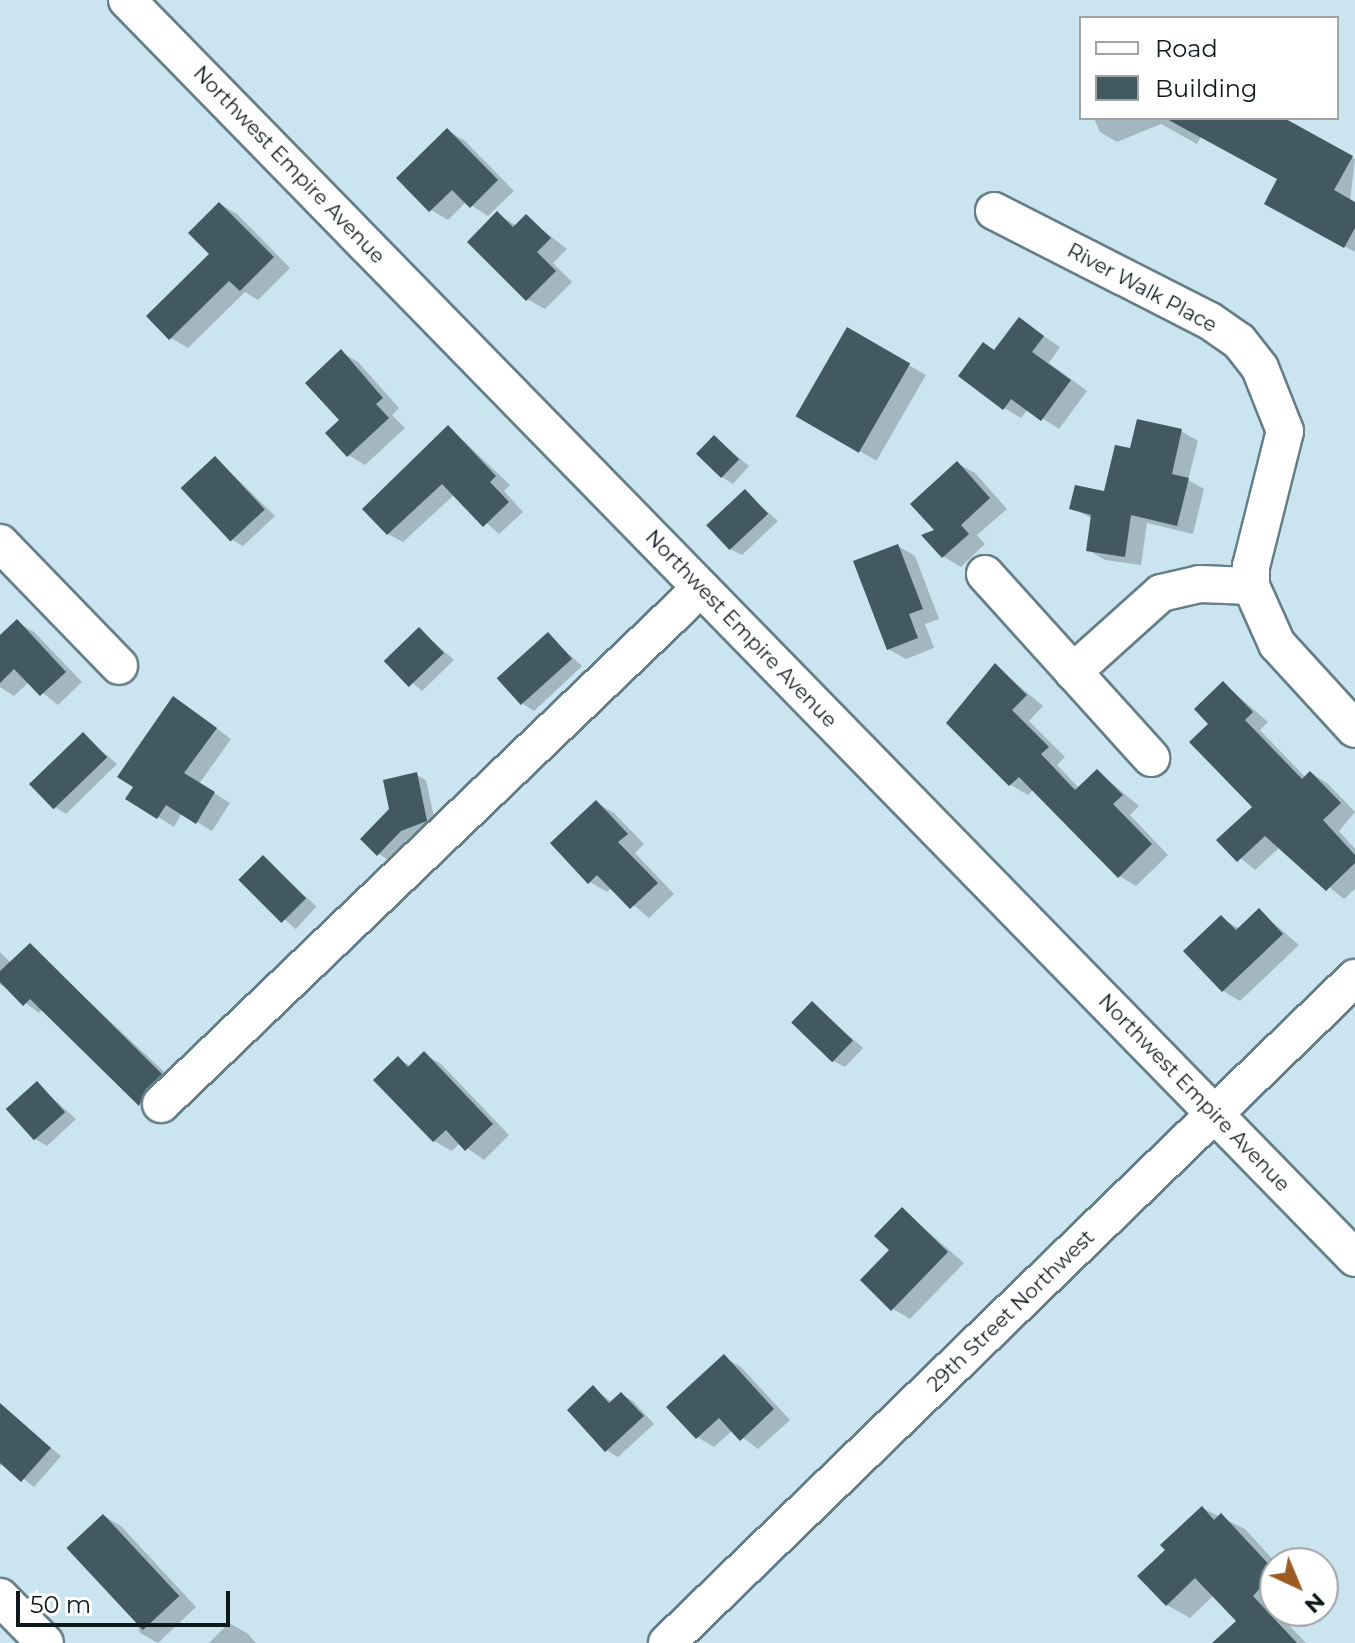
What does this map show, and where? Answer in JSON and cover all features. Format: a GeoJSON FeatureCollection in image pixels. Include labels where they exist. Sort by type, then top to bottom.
{"type":"FeatureCollection","features":[{"type":"Feature","properties":{"kind":"street","name":"Northwest Empire Avenue"},"geometry":{"type":"LineString","coordinates":[[127,0],[1355,1258]]}},
{"type":"Feature","properties":{"kind":"street","name":"River Walk Place"},"geometry":{"type":"LineString","coordinates":[[994,211],[1210,321],[1239,341],[1260,368],[1285,431],[1251,566],[1251,586]]}},
{"type":"Feature","properties":{"kind":"street"},"geometry":{"type":"LineString","coordinates":[[0,543],[119,666]]}},
{"type":"Feature","properties":{"kind":"street"},"geometry":{"type":"LineString","coordinates":[[985,574],[1151,758]]}},
{"type":"Feature","properties":{"kind":"street"},"geometry":{"type":"LineString","coordinates":[[1073,672],[1161,593],[1200,584],[1251,586],[1277,644],[1355,729]]}},
{"type":"Feature","properties":{"kind":"street"},"geometry":{"type":"LineString","coordinates":[[161,1104],[701,588]]}},
{"type":"Feature","properties":{"kind":"street","name":"29th Street Northwest"},"geometry":{"type":"LineString","coordinates":[[667,1643],[1355,978]]}},
{"type":"Feature","properties":{"kind":"street"},"geometry":{"type":"LineString","coordinates":[[0,1597],[45,1643]]}},
{"type":"Feature","properties":{"kind":"building"},"geometry":{"type":"Polygon","coordinates":[[[1169,120],[1288,120],[1353,156],[1334,190],[1355,202],[1355,228],[1344,248],[1264,204],[1277,179],[1169,120]]]}},
{"type":"Feature","properties":{"kind":"building"},"geometry":{"type":"Polygon","coordinates":[[[447,128],[498,180],[470,208],[452,190],[429,212],[396,178],[447,128]]]}},
{"type":"Feature","properties":{"kind":"building"},"geometry":{"type":"Polygon","coordinates":[[[219,202],[274,257],[240,291],[229,281],[169,340],[146,316],[209,254],[188,233],[219,202]]]}},
{"type":"Feature","properties":{"kind":"building"},"geometry":{"type":"Polygon","coordinates":[[[497,211],[513,227],[526,214],[551,238],[537,252],[556,271],[526,301],[467,242],[497,211]]]}},
{"type":"Feature","properties":{"kind":"building"},"geometry":{"type":"Polygon","coordinates":[[[1019,317],[1044,336],[1032,352],[1071,380],[1041,421],[1011,399],[1003,410],[958,376],[983,342],[994,350],[1019,317]]]}},
{"type":"Feature","properties":{"kind":"building"},"geometry":{"type":"Polygon","coordinates":[[[847,327],[910,364],[859,453],[796,416],[847,327]]]}},
{"type":"Feature","properties":{"kind":"building"},"geometry":{"type":"Polygon","coordinates":[[[341,349],[383,398],[376,404],[389,418],[347,457],[325,433],[339,420],[305,383],[341,349]]]}},
{"type":"Feature","properties":{"kind":"building"},"geometry":{"type":"Polygon","coordinates":[[[1137,419],[1182,429],[1172,474],[1189,478],[1177,526],[1131,515],[1125,557],[1086,551],[1091,515],[1069,509],[1075,485],[1104,491],[1115,445],[1130,448],[1137,419]]]}},
{"type":"Feature","properties":{"kind":"building"},"geometry":{"type":"Polygon","coordinates":[[[448,425],[496,476],[490,482],[509,502],[483,527],[442,484],[387,535],[362,509],[448,425]]]}},
{"type":"Feature","properties":{"kind":"building"},"geometry":{"type":"Polygon","coordinates":[[[714,435],[739,459],[721,478],[696,454],[714,435]]]}},
{"type":"Feature","properties":{"kind":"building"},"geometry":{"type":"Polygon","coordinates":[[[215,456],[265,509],[230,541],[181,488],[215,456]]]}},
{"type":"Feature","properties":{"kind":"building"},"geometry":{"type":"Polygon","coordinates":[[[957,461],[990,498],[961,525],[969,534],[942,558],[921,535],[934,530],[910,504],[957,461]]]}},
{"type":"Feature","properties":{"kind":"building"},"geometry":{"type":"Polygon","coordinates":[[[745,489],[768,514],[729,550],[706,525],[745,489]]]}},
{"type":"Feature","properties":{"kind":"building"},"geometry":{"type":"Polygon","coordinates":[[[898,544],[923,609],[909,614],[918,638],[887,650],[853,561],[898,544]]]}},
{"type":"Feature","properties":{"kind":"building"},"geometry":{"type":"Polygon","coordinates":[[[17,619],[66,672],[40,696],[14,669],[0,683],[0,635],[17,619]]]}},
{"type":"Feature","properties":{"kind":"building"},"geometry":{"type":"Polygon","coordinates":[[[419,627],[444,653],[409,687],[384,661],[419,627]]]}},
{"type":"Feature","properties":{"kind":"building"},"geometry":{"type":"Polygon","coordinates":[[[548,632],[572,659],[521,705],[497,678],[548,632]]]}},
{"type":"Feature","properties":{"kind":"building"},"geometry":{"type":"Polygon","coordinates":[[[995,663],[1027,695],[1012,710],[1049,747],[1041,754],[1075,790],[1097,769],[1123,795],[1113,804],[1152,844],[1118,878],[1019,777],[1009,786],[946,723],[995,663]]]}},
{"type":"Feature","properties":{"kind":"building"},"geometry":{"type":"Polygon","coordinates":[[[1223,681],[1253,712],[1245,720],[1302,779],[1310,771],[1341,803],[1323,820],[1355,855],[1355,863],[1326,891],[1265,836],[1237,862],[1216,840],[1252,807],[1189,742],[1208,724],[1194,709],[1223,681]]]}},
{"type":"Feature","properties":{"kind":"building"},"geometry":{"type":"Polygon","coordinates":[[[173,696],[217,728],[184,773],[215,792],[196,824],[166,805],[157,819],[125,799],[133,787],[117,777],[173,696]]]}},
{"type":"Feature","properties":{"kind":"building"},"geometry":{"type":"Polygon","coordinates":[[[83,732],[107,757],[53,809],[29,784],[83,732]]]}},
{"type":"Feature","properties":{"kind":"building"},"geometry":{"type":"Polygon","coordinates":[[[417,772],[427,821],[401,831],[377,856],[360,839],[389,809],[383,780],[417,772]]]}},
{"type":"Feature","properties":{"kind":"building"},"geometry":{"type":"Polygon","coordinates":[[[596,800],[628,834],[618,842],[658,883],[630,909],[597,875],[588,884],[550,843],[596,800]]]}},
{"type":"Feature","properties":{"kind":"building"},"geometry":{"type":"Polygon","coordinates":[[[263,855],[306,898],[281,923],[238,880],[263,855]]]}},
{"type":"Feature","properties":{"kind":"building"},"geometry":{"type":"Polygon","coordinates":[[[1259,908],[1283,934],[1222,992],[1183,951],[1221,915],[1236,930],[1259,908]]]}},
{"type":"Feature","properties":{"kind":"building"},"geometry":{"type":"Polygon","coordinates":[[[30,943],[162,1074],[146,1089],[139,1106],[30,999],[23,1006],[0,982],[0,971],[30,943]]]}},
{"type":"Feature","properties":{"kind":"building"},"geometry":{"type":"Polygon","coordinates":[[[812,1001],[853,1041],[832,1062],[791,1023],[812,1001]]]}},
{"type":"Feature","properties":{"kind":"building"},"geometry":{"type":"Polygon","coordinates":[[[424,1051],[493,1124],[465,1151],[446,1130],[433,1142],[373,1080],[398,1056],[408,1067],[424,1051]]]}},
{"type":"Feature","properties":{"kind":"building"},"geometry":{"type":"Polygon","coordinates":[[[37,1081],[65,1112],[34,1140],[6,1109],[37,1081]]]}},
{"type":"Feature","properties":{"kind":"building"},"geometry":{"type":"Polygon","coordinates":[[[902,1207],[948,1252],[891,1311],[860,1280],[889,1250],[874,1236],[902,1207]]]}},
{"type":"Feature","properties":{"kind":"building"},"geometry":{"type":"Polygon","coordinates":[[[724,1354],[774,1409],[740,1441],[719,1418],[696,1439],[666,1407],[724,1354]]]}},
{"type":"Feature","properties":{"kind":"building"},"geometry":{"type":"Polygon","coordinates":[[[593,1385],[609,1403],[621,1392],[644,1416],[605,1452],[567,1410],[593,1385]]]}},
{"type":"Feature","properties":{"kind":"building"},"geometry":{"type":"Polygon","coordinates":[[[0,1403],[51,1448],[21,1482],[0,1463],[0,1403]]]}},
{"type":"Feature","properties":{"kind":"building"},"geometry":{"type":"Polygon","coordinates":[[[1202,1506],[1214,1520],[1221,1513],[1259,1554],[1259,1589],[1253,1596],[1259,1602],[1259,1627],[1282,1627],[1297,1643],[1212,1643],[1236,1621],[1195,1578],[1166,1606],[1137,1576],[1165,1550],[1160,1545],[1202,1506]]]}},
{"type":"Feature","properties":{"kind":"building"},"geometry":{"type":"Polygon","coordinates":[[[103,1514],[179,1596],[143,1630],[66,1548],[103,1514]]]}}]}
